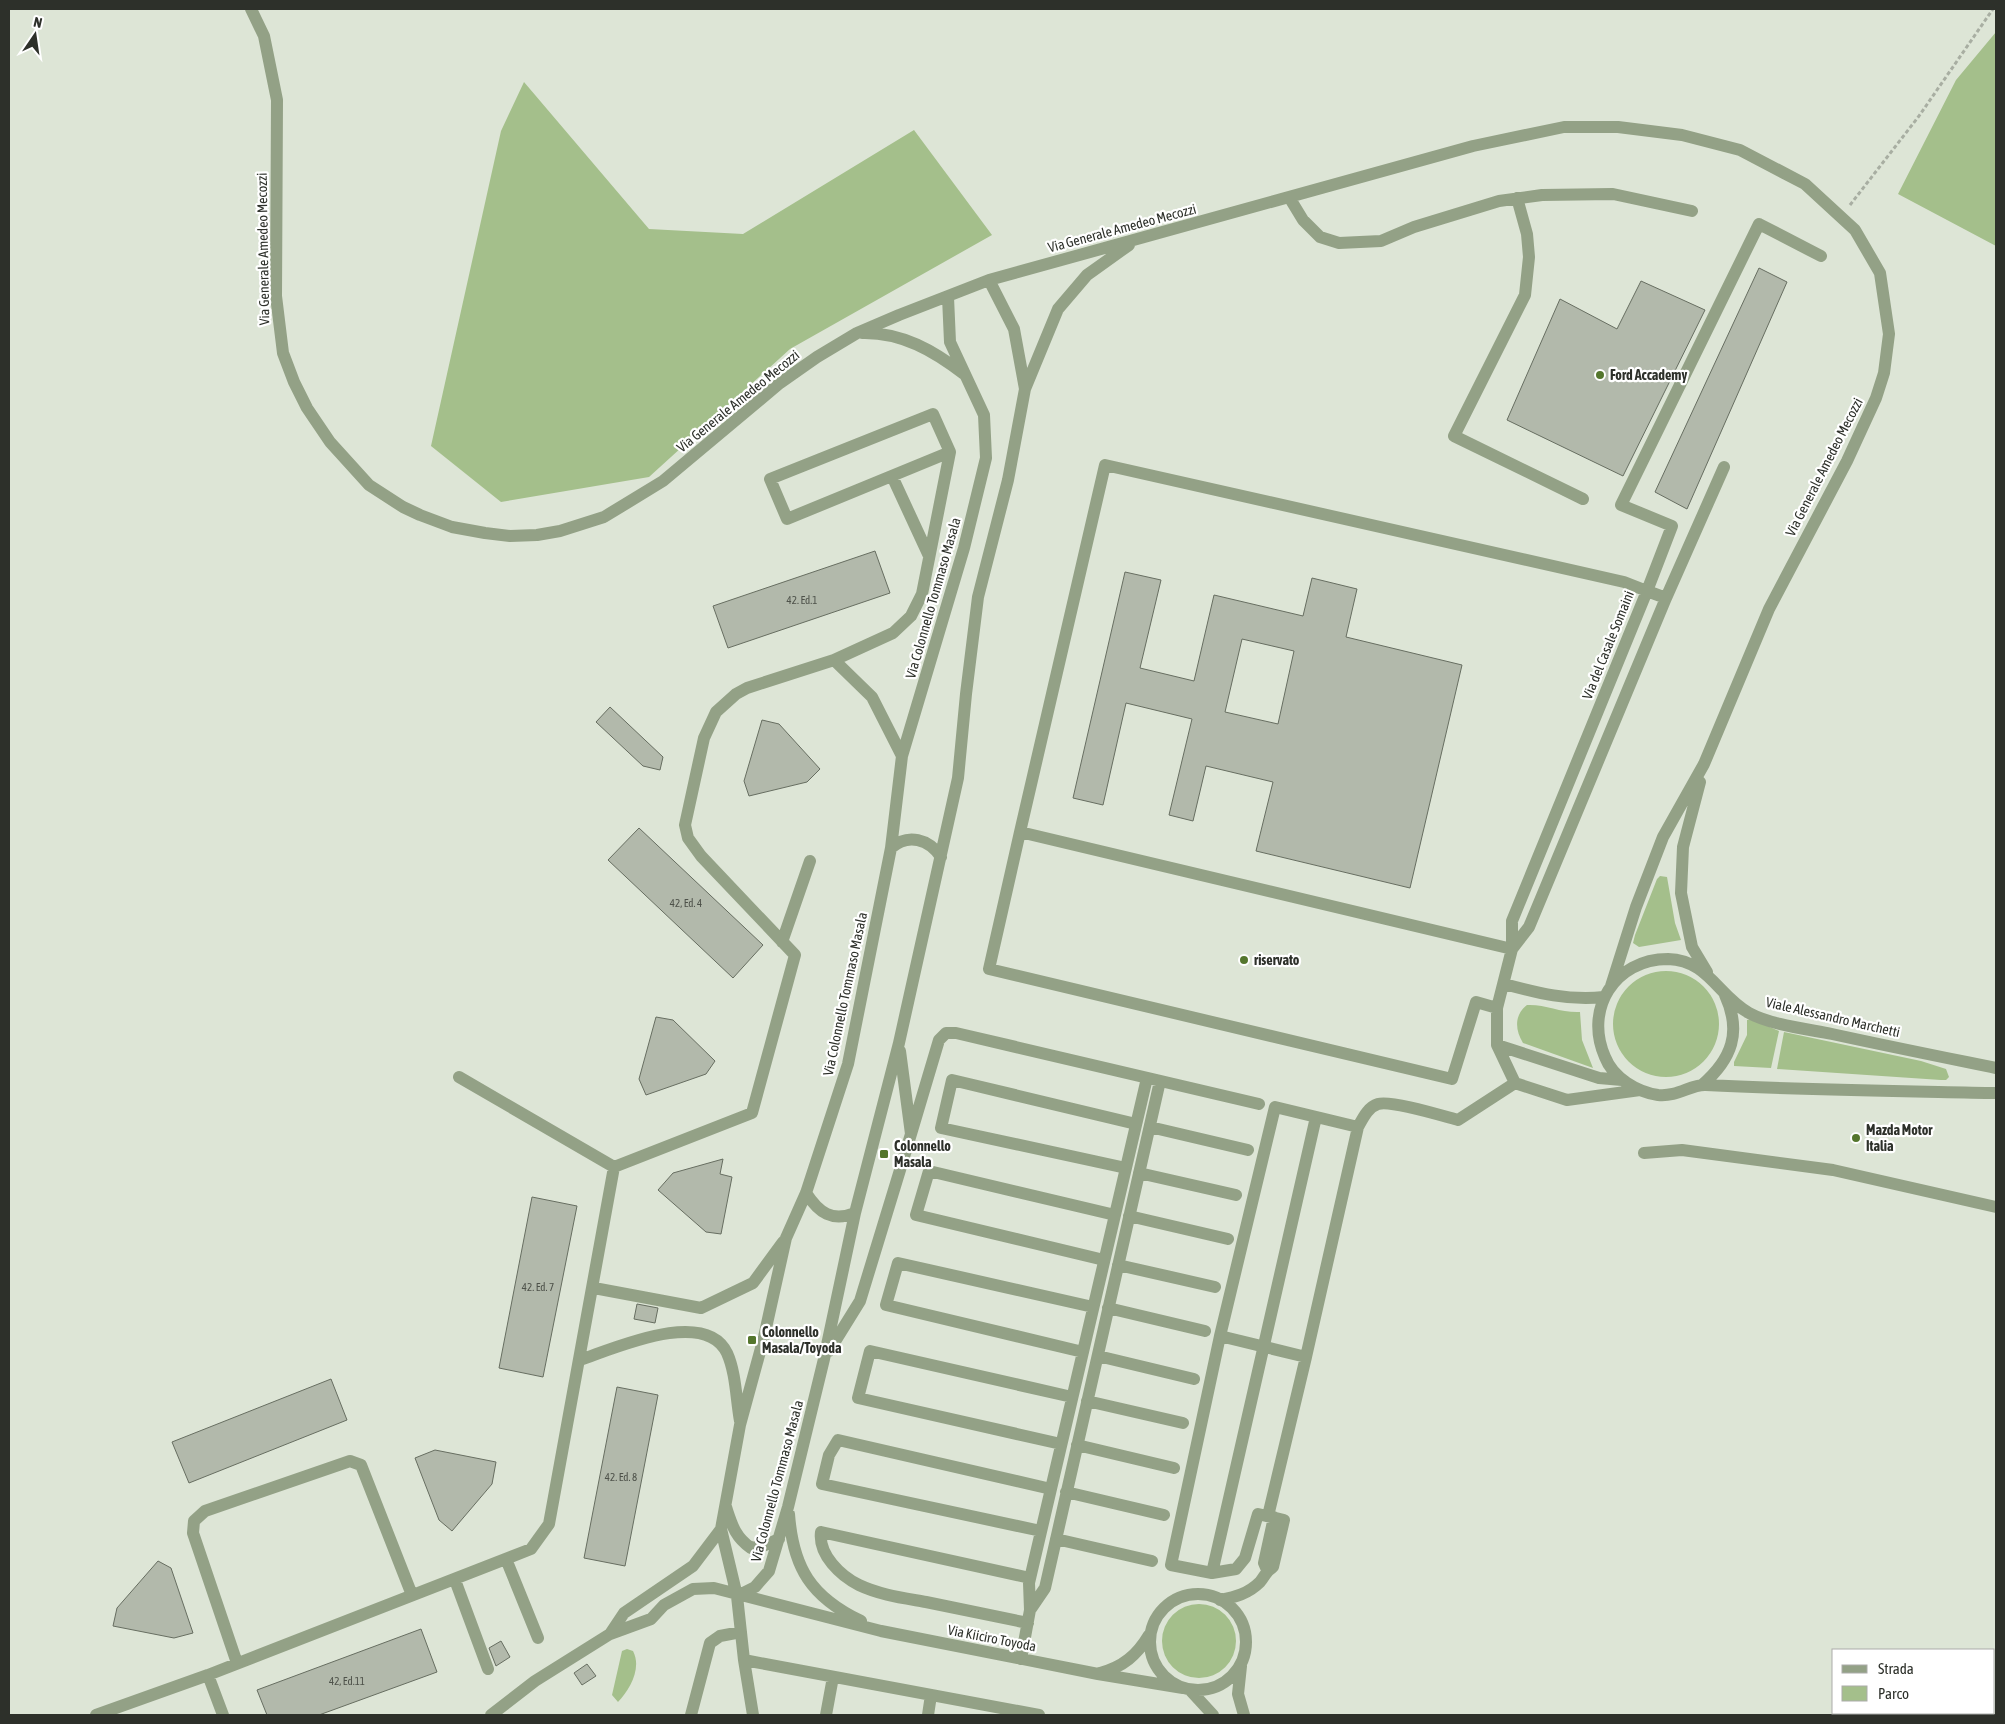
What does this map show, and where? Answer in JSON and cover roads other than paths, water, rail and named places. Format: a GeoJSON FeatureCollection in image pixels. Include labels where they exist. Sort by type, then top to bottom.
{"type":"FeatureCollection","features":[{"type":"Feature","properties":{"kind":"street","name":"Via Generale Amedeo Mecozzi"},"geometry":{"type":"LineString","coordinates":[[251,9],[264,36],[277,100],[276,296],[283,353],[307,408],[330,442],[369,485],[403,507],[452,527],[510,536],[560,531],[604,517],[663,481],[780,383],[857,333],[990,280],[1473,146],[1564,127],[1618,128],[1682,135],[1740,150],[1805,184],[1854,230],[1880,273],[1889,334],[1884,373],[1876,398],[1847,461],[1769,609],[1704,764],[1664,837],[1636,907],[1611,986]]}},
{"type":"Feature","properties":{"kind":"street"},"geometry":{"type":"LineString","coordinates":[[1289,197],[1303,220],[1320,237],[1339,243],[1381,241],[1414,227],[1456,214],[1517,198],[1542,195],[1613,194],[1692,211]]}},
{"type":"Feature","properties":{"kind":"street"},"geometry":{"type":"LineString","coordinates":[[1517,198],[1527,234],[1529,257],[1525,295],[1454,436],[1583,498]]}},
{"type":"Feature","properties":{"kind":"street"},"geometry":{"type":"LineString","coordinates":[[1497,1008],[1476,1002],[1452,1079],[989,969],[1105,465],[1624,582],[1647,591],[1672,526],[1621,505],[1759,224],[1821,256]]}},
{"type":"Feature","properties":{"kind":"street"},"geometry":{"type":"LineString","coordinates":[[1025,390],[1058,309],[1087,275],[1137,240]]}},
{"type":"Feature","properties":{"kind":"street"},"geometry":{"type":"LineString","coordinates":[[990,280],[1014,329],[1025,390]]}},
{"type":"Feature","properties":{"kind":"street","name":"Via Colonnello Tommaso Masala"},"geometry":{"type":"LineString","coordinates":[[948,298],[950,342],[984,415],[986,458],[964,548],[902,756],[891,848],[848,1064],[806,1193],[786,1238],[764,1337],[740,1425],[721,1529],[737,1596],[755,1587],[769,1571],[788,1507],[824,1359],[855,1213],[899,1043],[958,778],[978,597],[1008,480],[1025,390]]}},
{"type":"Feature","properties":{"kind":"street"},"geometry":{"type":"LineString","coordinates":[[857,333],[876,333],[912,342],[928,349],[967,376]]}},
{"type":"Feature","properties":{"kind":"street"},"geometry":{"type":"LineString","coordinates":[[614,1167],[752,1113],[795,955],[701,856],[688,838],[685,826],[687,810],[704,738],[716,712],[736,694],[747,688],[834,660],[893,633],[904,625],[918,606],[950,452],[933,414],[770,478],[787,519],[950,452]]}},
{"type":"Feature","properties":{"kind":"street"},"geometry":{"type":"LineString","coordinates":[[1098,1674],[1113,1670],[1126,1662],[1141,1648],[1162,1609],[1172,1601],[1196,1594],[1220,1600],[1237,1597],[1252,1589],[1267,1570],[1273,1567],[1271,1517],[1358,1127],[1368,1111],[1378,1104],[1404,1107],[1458,1120],[1515,1083],[1497,1045],[1497,1008],[1512,949],[1529,927],[1666,598],[1724,467]]}},
{"type":"Feature","properties":{"kind":"street"},"geometry":{"type":"LineString","coordinates":[[892,476],[929,556]]}},
{"type":"Feature","properties":{"kind":"street","name":"Via del Casale Somaini"},"geometry":{"type":"LineString","coordinates":[[1512,949],[1512,921],[1647,591],[1666,598]]}},
{"type":"Feature","properties":{"kind":"street"},"geometry":{"type":"LineString","coordinates":[[834,660],[872,697],[894,736],[902,756]]}},
{"type":"Feature","properties":{"kind":"street","name":"Via Generale Amedeo Mecozzi"},"geometry":{"type":"LineString","coordinates":[[1704,764],[1683,847],[1681,893],[1692,947],[1710,976]]}},
{"type":"Feature","properties":{"kind":"street"},"geometry":{"type":"LineString","coordinates":[[1020,832],[1512,949]]}},
{"type":"Feature","properties":{"kind":"street"},"geometry":{"type":"LineString","coordinates":[[891,848],[901,841],[915,839],[931,846],[941,857]]}},
{"type":"Feature","properties":{"kind":"street"},"geometry":{"type":"LineString","coordinates":[[782,942],[810,861]]}},
{"type":"Feature","properties":{"kind":"street","name":"Viale Alessandro Marchetti"},"geometry":{"type":"LineString","coordinates":[[1640,1090],[1622,1080],[1606,1061],[1599,1045],[1597,1027],[1604,997],[1611,986],[1624,973],[1639,964],[1671,959],[1693,965],[1710,976],[1722,990],[1749,1012],[1784,1024],[1996,1068]]}},
{"type":"Feature","properties":{"kind":"street"},"geometry":{"type":"LineString","coordinates":[[1504,984],[1556,998],[1581,1000],[1604,997]]}},
{"type":"Feature","properties":{"kind":"street"},"geometry":{"type":"LineString","coordinates":[[1702,1085],[1724,1062],[1732,1039],[1734,1026],[1730,1007],[1722,990]]}},
{"type":"Feature","properties":{"kind":"street"},"geometry":{"type":"LineString","coordinates":[[824,1359],[860,1301],[939,1040],[946,1033],[956,1033],[1259,1104]]}},
{"type":"Feature","properties":{"kind":"street"},"geometry":{"type":"LineString","coordinates":[[899,1043],[910,1134]]}},
{"type":"Feature","properties":{"kind":"street","name":"Viale Alessandro Marchetti"},"geometry":{"type":"LineString","coordinates":[[1497,1045],[1599,1078],[1622,1080]]}},
{"type":"Feature","properties":{"kind":"street"},"geometry":{"type":"LineString","coordinates":[[459,1077],[614,1167]]}},
{"type":"Feature","properties":{"kind":"street"},"geometry":{"type":"LineString","coordinates":[[1020,1659],[1029,1616],[1030,1578],[1147,1078]]}},
{"type":"Feature","properties":{"kind":"street"},"geometry":{"type":"LineString","coordinates":[[1126,1168],[941,1128],[952,1080],[1136,1124]]}},
{"type":"Feature","properties":{"kind":"street"},"geometry":{"type":"LineString","coordinates":[[1029,1616],[1044,1588],[1056,1539],[1160,1081]]}},
{"type":"Feature","properties":{"kind":"street","name":"Viale Alessandro Marchetti"},"geometry":{"type":"LineString","coordinates":[[1515,1083],[1567,1100],[1640,1090],[1671,1095],[1702,1085],[1770,1089],[1996,1093]]}},
{"type":"Feature","properties":{"kind":"street"},"geometry":{"type":"LineString","coordinates":[[1271,1517],[1236,1569],[1212,1573],[1171,1565],[1220,1336],[1275,1108],[1358,1127]]}},
{"type":"Feature","properties":{"kind":"street"},"geometry":{"type":"LineString","coordinates":[[1212,1573],[1316,1117]]}},
{"type":"Feature","properties":{"kind":"street"},"geometry":{"type":"LineString","coordinates":[[1150,1126],[1248,1150]]}},
{"type":"Feature","properties":{"kind":"street"},"geometry":{"type":"LineString","coordinates":[[1644,1153],[1682,1150],[1833,1170],[1996,1207]]}},
{"type":"Feature","properties":{"kind":"street"},"geometry":{"type":"LineString","coordinates":[[96,1715],[208,1675],[531,1549],[549,1524],[594,1288],[614,1167]]}},
{"type":"Feature","properties":{"kind":"street"},"geometry":{"type":"LineString","coordinates":[[1104,1260],[916,1215],[929,1171],[1115,1215]]}},
{"type":"Feature","properties":{"kind":"street"},"geometry":{"type":"LineString","coordinates":[[1139,1173],[1236,1195]]}},
{"type":"Feature","properties":{"kind":"street"},"geometry":{"type":"LineString","coordinates":[[806,1193],[815,1206],[823,1213],[833,1217],[844,1217],[855,1213]]}},
{"type":"Feature","properties":{"kind":"street"},"geometry":{"type":"LineString","coordinates":[[1129,1216],[1228,1240]]}},
{"type":"Feature","properties":{"kind":"street"},"geometry":{"type":"LineString","coordinates":[[594,1288],[701,1308],[753,1283],[786,1238]]}},
{"type":"Feature","properties":{"kind":"street"},"geometry":{"type":"LineString","coordinates":[[1083,1352],[886,1304],[898,1263],[1093,1307]]}},
{"type":"Feature","properties":{"kind":"street"},"geometry":{"type":"LineString","coordinates":[[1118,1265],[1215,1287]]}},
{"type":"Feature","properties":{"kind":"street"},"geometry":{"type":"LineString","coordinates":[[1108,1308],[1205,1331]]}},
{"type":"Feature","properties":{"kind":"street"},"geometry":{"type":"LineString","coordinates":[[580,1360],[658,1334],[685,1331],[710,1337],[720,1344],[726,1352],[731,1368],[740,1425]]}},
{"type":"Feature","properties":{"kind":"street"},"geometry":{"type":"LineString","coordinates":[[1220,1336],[1306,1357]]}},
{"type":"Feature","properties":{"kind":"street"},"geometry":{"type":"LineString","coordinates":[[1061,1444],[858,1398],[870,1351],[1072,1397]]}},
{"type":"Feature","properties":{"kind":"street"},"geometry":{"type":"LineString","coordinates":[[1098,1356],[1194,1379]]}},
{"type":"Feature","properties":{"kind":"street"},"geometry":{"type":"LineString","coordinates":[[1087,1401],[1183,1423]]}},
{"type":"Feature","properties":{"kind":"street"},"geometry":{"type":"LineString","coordinates":[[1041,1531],[822,1484],[825,1467],[838,1440],[1051,1489]]}},
{"type":"Feature","properties":{"kind":"street"},"geometry":{"type":"LineString","coordinates":[[1077,1445],[1174,1468]]}},
{"type":"Feature","properties":{"kind":"street"},"geometry":{"type":"LineString","coordinates":[[237,1663],[193,1533],[194,1521],[205,1512],[350,1461],[355,1463],[360,1466],[412,1595]]}},
{"type":"Feature","properties":{"kind":"street"},"geometry":{"type":"LineString","coordinates":[[1066,1492],[1164,1515]]}},
{"type":"Feature","properties":{"kind":"street"},"geometry":{"type":"LineString","coordinates":[[726,1507],[734,1531],[740,1541],[751,1548],[763,1546],[779,1539]]}},
{"type":"Feature","properties":{"kind":"street","name":"Via Kiiciro Toyoda"},"geometry":{"type":"LineString","coordinates":[[788,1507],[791,1543],[800,1565],[813,1586],[828,1601],[881,1630]]}},
{"type":"Feature","properties":{"kind":"street"},"geometry":{"type":"LineString","coordinates":[[491,1715],[535,1681],[610,1634],[624,1613],[693,1566],[721,1529]]}},
{"type":"Feature","properties":{"kind":"street"},"geometry":{"type":"LineString","coordinates":[[1029,1616],[896,1596],[860,1586],[840,1572],[830,1561],[820,1537],[821,1532],[1030,1578]]}},
{"type":"Feature","properties":{"kind":"street"},"geometry":{"type":"LineString","coordinates":[[1056,1539],[1152,1562]]}},
{"type":"Feature","properties":{"kind":"street"},"geometry":{"type":"LineString","coordinates":[[506,1559],[538,1638]]}},
{"type":"Feature","properties":{"kind":"street"},"geometry":{"type":"LineString","coordinates":[[455,1580],[488,1669]]}},
{"type":"Feature","properties":{"kind":"street","name":"Via Kiiciro Toyoda"},"geometry":{"type":"LineString","coordinates":[[610,1634],[651,1619],[664,1605],[693,1589],[714,1588],[737,1596],[881,1630],[1020,1659],[1186,1689]]}},
{"type":"Feature","properties":{"kind":"street"},"geometry":{"type":"LineString","coordinates":[[737,1596],[744,1660],[756,1715]]}},
{"type":"Feature","properties":{"kind":"street"},"geometry":{"type":"LineString","coordinates":[[1220,1600],[1237,1614],[1244,1628],[1246,1645],[1238,1680],[1238,1694],[1244,1715]]}},
{"type":"Feature","properties":{"kind":"street"},"geometry":{"type":"LineString","coordinates":[[690,1715],[710,1643],[720,1636],[741,1632]]}},
{"type":"Feature","properties":{"kind":"street"},"geometry":{"type":"LineString","coordinates":[[1150,1632],[1150,1649],[1153,1661],[1160,1673],[1170,1681],[1186,1689],[1213,1715]]}},
{"type":"Feature","properties":{"kind":"street"},"geometry":{"type":"LineString","coordinates":[[744,1660],[1032,1715]]}},
{"type":"Feature","properties":{"kind":"street"},"geometry":{"type":"LineString","coordinates":[[1186,1689],[1205,1690],[1222,1684],[1233,1675],[1242,1662]]}},
{"type":"Feature","properties":{"kind":"street"},"geometry":{"type":"LineString","coordinates":[[208,1675],[223,1715]]}},
{"type":"Feature","properties":{"kind":"street"},"geometry":{"type":"LineString","coordinates":[[826,1715],[833,1677]]}},
{"type":"Feature","properties":{"kind":"street"},"geometry":{"type":"LineString","coordinates":[[928,1715],[932,1695]]}},
{"type":"Feature","properties":{"kind":"place","name":"Ford Accademy"},"geometry":{"type":"Point","coordinates":[1600,375]}},
{"type":"Feature","properties":{"kind":"place","name":"riservato"},"geometry":{"type":"Point","coordinates":[1244,960]}},
{"type":"Feature","properties":{"kind":"place","name":"Mazda Motor Italia"},"geometry":{"type":"Point","coordinates":[1856,1138]}},
{"type":"Feature","properties":{"kind":"place","name":"Colonnello Masala"},"geometry":{"type":"Point","coordinates":[884,1154]}},
{"type":"Feature","properties":{"kind":"place","name":"Colonnello Masala/Toyoda"},"geometry":{"type":"Point","coordinates":[752,1340]}}]}
